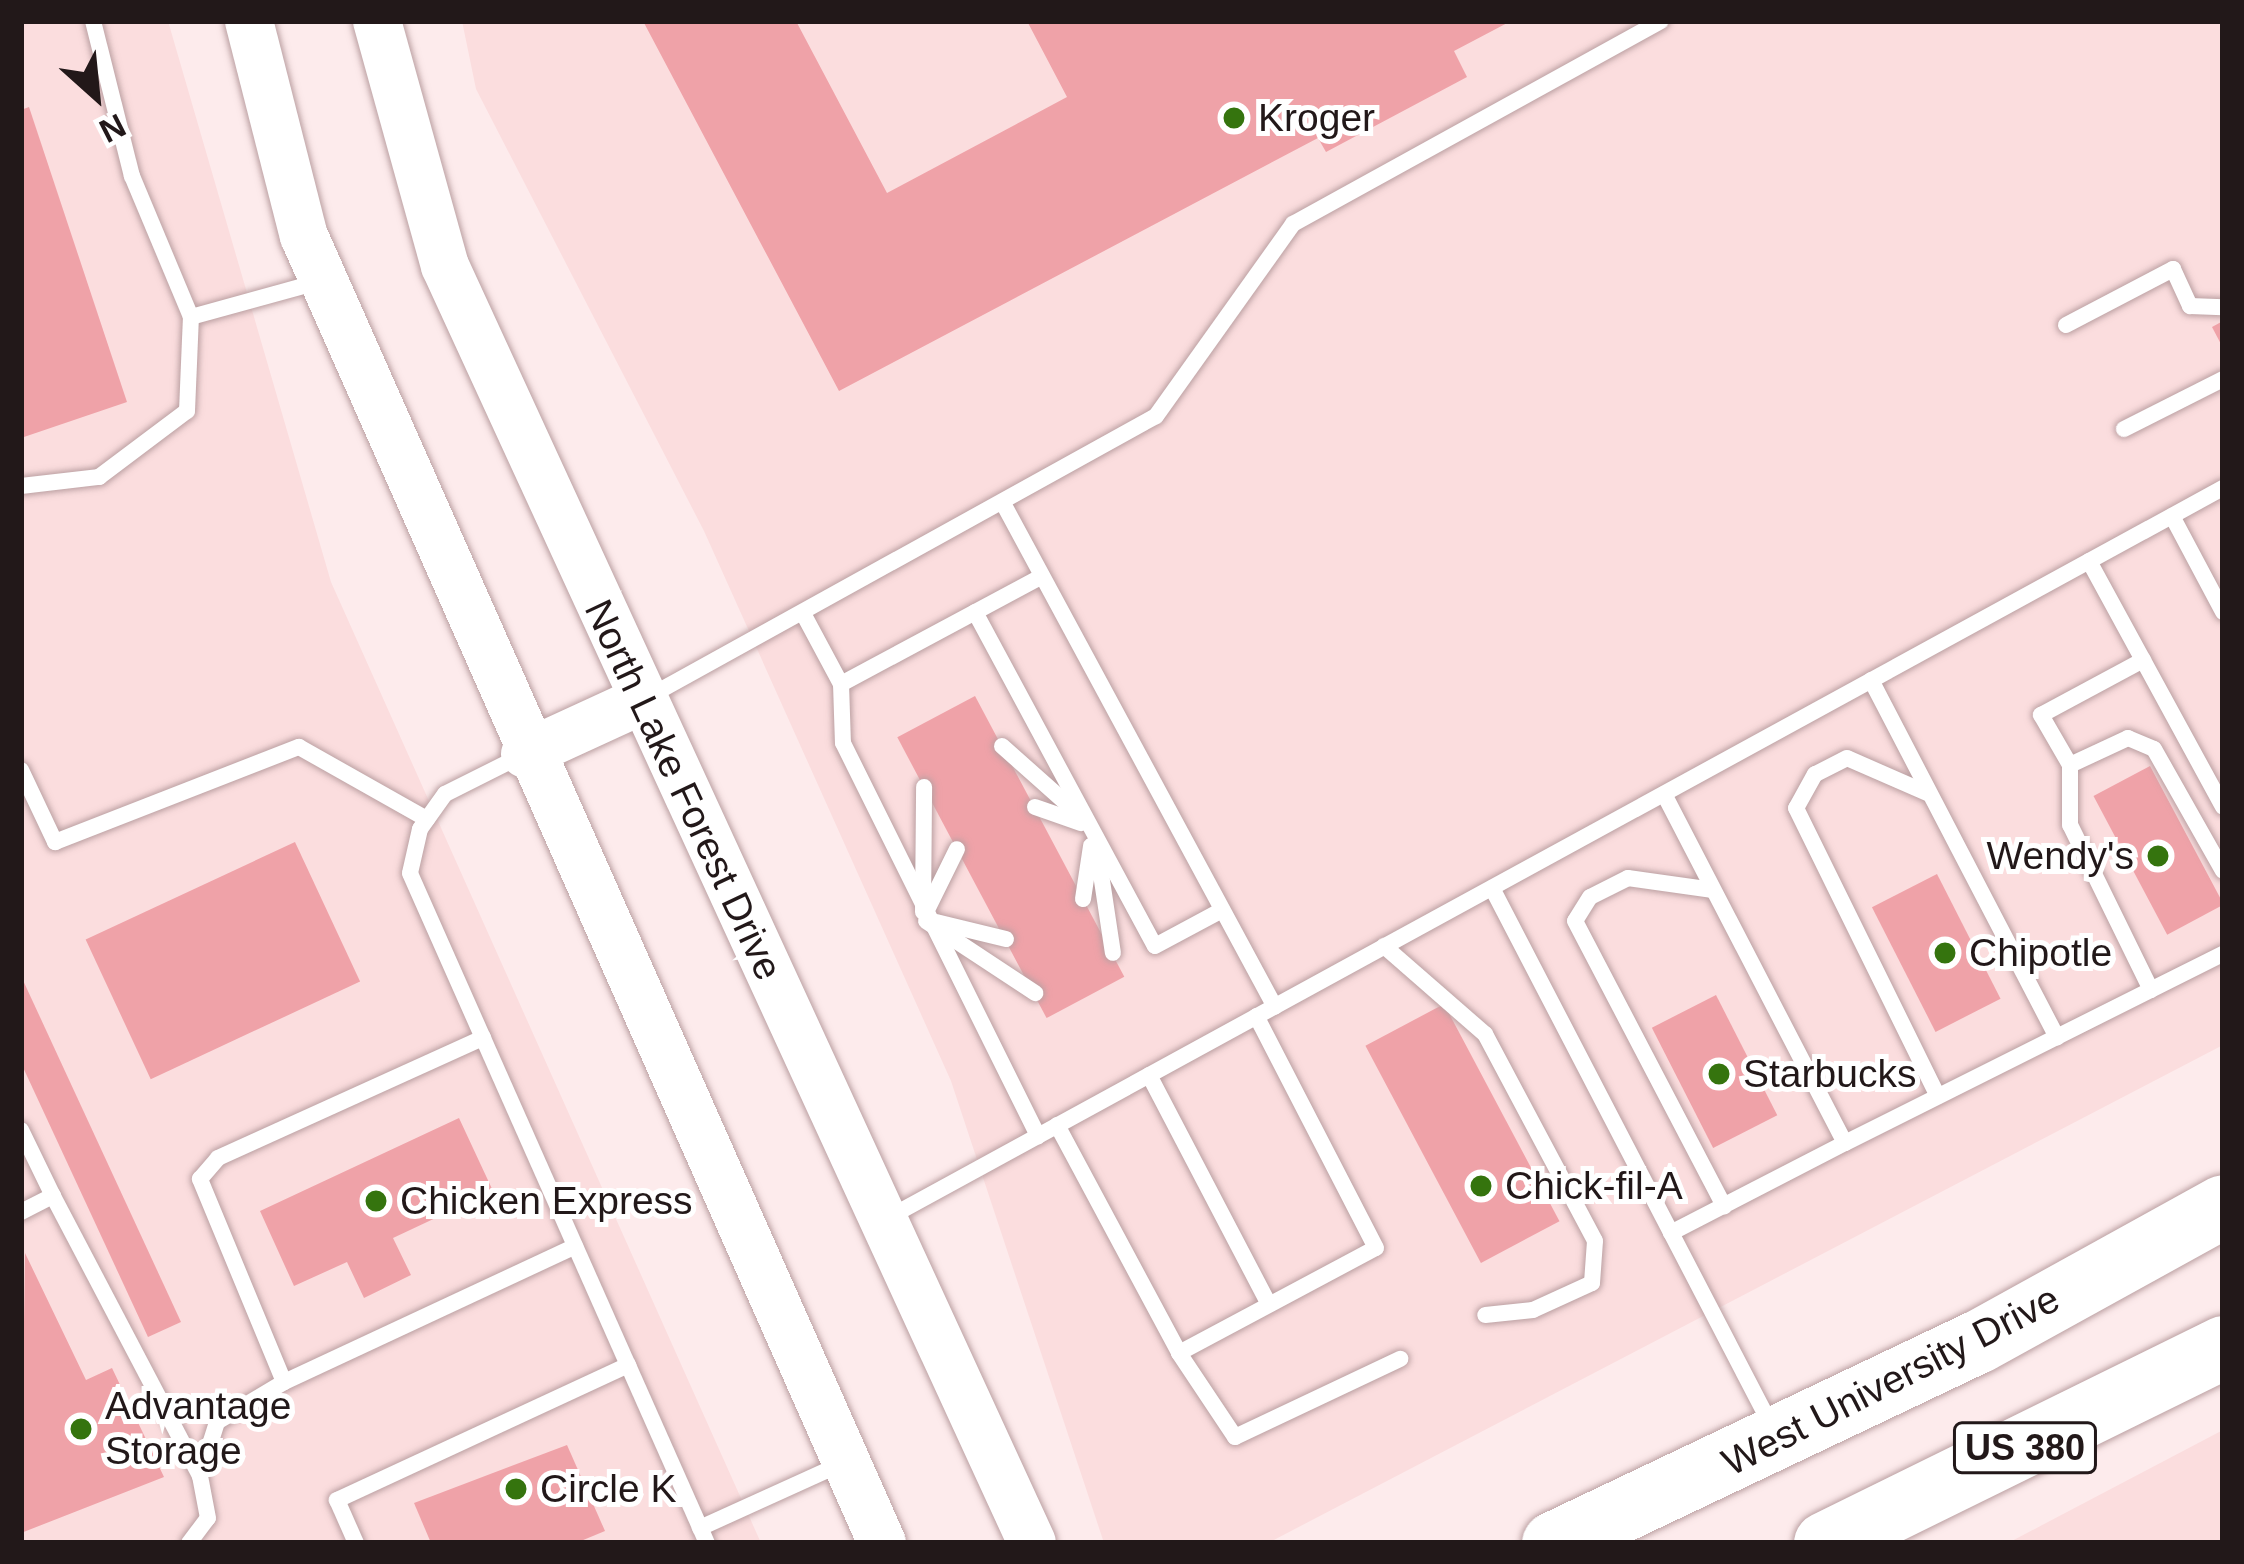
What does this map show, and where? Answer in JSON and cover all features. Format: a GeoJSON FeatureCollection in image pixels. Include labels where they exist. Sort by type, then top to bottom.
{"type":"FeatureCollection","features":[{"type":"Feature","properties":{"kind":"highway","name":"West University Drive"},"geometry":{"type":"LineString","coordinates":[[1552,1543],[1778,1438],[2223,1206]]}},
{"type":"Feature","properties":{"kind":"highway","name":"US 380"},"geometry":{"type":"LineString","coordinates":[[1825,1543],[2223,1347]]}},
{"type":"Feature","properties":{"kind":"main road"},"geometry":{"type":"LineString","coordinates":[[249,21],[323,281],[525,754],[882,1543]]}},
{"type":"Feature","properties":{"kind":"main road","name":"North Lake Forest Drive"},"geometry":{"type":"LineString","coordinates":[[377,21],[446,266],[640,701],[1032,1543]]}},
{"type":"Feature","properties":{"kind":"main road"},"geometry":{"type":"LineString","coordinates":[[525,754],[640,701]]}},
{"type":"Feature","properties":{"kind":"lane"},"geometry":{"type":"LineString","coordinates":[[21,485],[100,477],[187,411],[190,317],[132,176],[94,21]]}},
{"type":"Feature","properties":{"kind":"lane"},"geometry":{"type":"LineString","coordinates":[[640,701],[805,617],[1156,416],[1293,224],[1661,21]]}},
{"type":"Feature","properties":{"kind":"lane"},"geometry":{"type":"LineString","coordinates":[[2066,325],[2173,268],[2190,306],[2223,307]]}},
{"type":"Feature","properties":{"kind":"lane"},"geometry":{"type":"LineString","coordinates":[[190,317],[323,281]]}},
{"type":"Feature","properties":{"kind":"lane"},"geometry":{"type":"LineString","coordinates":[[2124,429],[2223,379]]}},
{"type":"Feature","properties":{"kind":"lane"},"geometry":{"type":"LineString","coordinates":[[882,1221],[2223,488]]}},
{"type":"Feature","properties":{"kind":"lane"},"geometry":{"type":"LineString","coordinates":[[1004,506],[1275,1007]]}},
{"type":"Feature","properties":{"kind":"lane"},"geometry":{"type":"LineString","coordinates":[[2172,516],[2223,612]]}},
{"type":"Feature","properties":{"kind":"lane"},"geometry":{"type":"LineString","coordinates":[[2089,561],[2223,807]]}},
{"type":"Feature","properties":{"kind":"lane"},"geometry":{"type":"LineString","coordinates":[[841,684],[1042,576]]}},
{"type":"Feature","properties":{"kind":"lane"},"geometry":{"type":"LineString","coordinates":[[975,611],[1155,946],[1222,910]]}},
{"type":"Feature","properties":{"kind":"lane"},"geometry":{"type":"LineString","coordinates":[[805,617],[841,684],[843,743],[923,918],[1038,1136]]}},
{"type":"Feature","properties":{"kind":"lane"},"geometry":{"type":"LineString","coordinates":[[2143,660],[2042,715],[2070,765],[2070,825],[2151,990]]}},
{"type":"Feature","properties":{"kind":"lane"},"geometry":{"type":"LineString","coordinates":[[1871,680],[2056,1037]]}},
{"type":"Feature","properties":{"kind":"lane"},"geometry":{"type":"LineString","coordinates":[[2070,765],[2128,738],[2154,749],[2223,871]]}},
{"type":"Feature","properties":{"kind":"lane"},"geometry":{"type":"LineString","coordinates":[[1002,746],[1094,827],[1113,953]]}},
{"type":"Feature","properties":{"kind":"lane"},"geometry":{"type":"LineString","coordinates":[[21,770],[55,842],[298,747],[427,819]]}},
{"type":"Feature","properties":{"kind":"lane"},"geometry":{"type":"LineString","coordinates":[[525,754],[445,794],[427,819],[410,873],[704,1535],[844,1462]]}},
{"type":"Feature","properties":{"kind":"lane"},"geometry":{"type":"LineString","coordinates":[[1927,793],[1847,758],[1815,774],[1796,808],[1938,1096]]}},
{"type":"Feature","properties":{"kind":"lane"},"geometry":{"type":"LineString","coordinates":[[923,918],[924,787]]}},
{"type":"Feature","properties":{"kind":"lane"},"geometry":{"type":"LineString","coordinates":[[1664,794],[1845,1142]]}},
{"type":"Feature","properties":{"kind":"lane"},"geometry":{"type":"LineString","coordinates":[[1035,807],[1094,827]]}},
{"type":"Feature","properties":{"kind":"lane"},"geometry":{"type":"LineString","coordinates":[[1083,898],[1094,827]]}},
{"type":"Feature","properties":{"kind":"lane"},"geometry":{"type":"LineString","coordinates":[[923,918],[957,848]]}},
{"type":"Feature","properties":{"kind":"lane"},"geometry":{"type":"LineString","coordinates":[[1713,890],[1628,878],[1590,896],[1575,921],[1724,1205]]}},
{"type":"Feature","properties":{"kind":"lane"},"geometry":{"type":"LineString","coordinates":[[1492,888],[1778,1438]]}},
{"type":"Feature","properties":{"kind":"lane"},"geometry":{"type":"LineString","coordinates":[[923,918],[1006,939]]}},
{"type":"Feature","properties":{"kind":"lane"},"geometry":{"type":"LineString","coordinates":[[923,918],[1035,994]]}},
{"type":"Feature","properties":{"kind":"lane"},"geometry":{"type":"LineString","coordinates":[[1384,946],[1485,1034],[1595,1241],[1592,1283],[1533,1310],[1485,1315]]}},
{"type":"Feature","properties":{"kind":"lane"},"geometry":{"type":"LineString","coordinates":[[1671,1233],[2223,954]]}},
{"type":"Feature","properties":{"kind":"lane"},"geometry":{"type":"LineString","coordinates":[[1179,1353],[1376,1248],[1256,1016]]}},
{"type":"Feature","properties":{"kind":"lane"},"geometry":{"type":"LineString","coordinates":[[284,1382],[200,1179],[218,1158],[483,1038]]}},
{"type":"Feature","properties":{"kind":"lane"},"geometry":{"type":"LineString","coordinates":[[1149,1075],[1269,1306]]}},
{"type":"Feature","properties":{"kind":"lane"},"geometry":{"type":"LineString","coordinates":[[1057,1125],[1179,1353],[1235,1437],[1400,1359]]}},
{"type":"Feature","properties":{"kind":"lane"},"geometry":{"type":"LineString","coordinates":[[21,1130],[200,1476],[208,1518],[190,1543]]}},
{"type":"Feature","properties":{"kind":"lane"},"geometry":{"type":"LineString","coordinates":[[21,1212],[52,1196]]}},
{"type":"Feature","properties":{"kind":"lane"},"geometry":{"type":"LineString","coordinates":[[200,1476],[217,1422],[284,1382],[575,1246]]}},
{"type":"Feature","properties":{"kind":"lane"},"geometry":{"type":"LineString","coordinates":[[356,1543],[337,1500],[628,1365]]}},
{"type":"Feature","properties":{"kind":"shaded area"},"geometry":{"type":"Polygon","coordinates":[[[21,21],[168,21],[331,582],[761,1543],[21,1543],[21,21]]]}},
{"type":"Feature","properties":{"kind":"shaded area"},"geometry":{"type":"Polygon","coordinates":[[[462,21],[2223,21],[2223,1045],[1268,1543],[1104,1543],[951,1081],[704,531],[476,89],[462,21]]]}},
{"type":"Feature","properties":{"kind":"shaded area"},"geometry":{"type":"Polygon","coordinates":[[[2223,1430],[2223,1543],[2008,1543],[2223,1430]]]}},
{"type":"Feature","properties":{"kind":"building"},"geometry":{"type":"Polygon","coordinates":[[[643,21],[796,21],[887,193],[1067,97],[1027,21],[1511,21],[1454,51],[1467,77],[1326,152],[1318,138],[839,391],[643,21]]]}},
{"type":"Feature","properties":{"kind":"building"},"geometry":{"type":"Polygon","coordinates":[[[29,107],[127,402],[21,438],[21,110],[29,107]]]}},
{"type":"Feature","properties":{"kind":"building"},"geometry":{"type":"Polygon","coordinates":[[[2223,321],[2223,348],[2212,327],[2223,321]]]}},
{"type":"Feature","properties":{"kind":"building"},"geometry":{"type":"Polygon","coordinates":[[[975,696],[1124,977],[1047,1018],[897,737],[975,696]]]}},
{"type":"Feature","properties":{"kind":"building"},"geometry":{"type":"Polygon","coordinates":[[[2150,766],[2223,903],[2167,935],[2093,796],[2150,766]]]}},
{"type":"Feature","properties":{"kind":"building"},"geometry":{"type":"Polygon","coordinates":[[[295,842],[360,982],[151,1079],[86,940],[295,842]]]}},
{"type":"Feature","properties":{"kind":"building"},"geometry":{"type":"Polygon","coordinates":[[[1937,874],[2001,999],[1936,1032],[1872,907],[1937,874]]]}},
{"type":"Feature","properties":{"kind":"building"},"geometry":{"type":"Polygon","coordinates":[[[21,976],[181,1322],[148,1337],[21,1063],[21,976]]]}},
{"type":"Feature","properties":{"kind":"building"},"geometry":{"type":"Polygon","coordinates":[[[1716,995],[1777,1115],[1713,1148],[1652,1028],[1716,995]]]}},
{"type":"Feature","properties":{"kind":"building"},"geometry":{"type":"Polygon","coordinates":[[[1444,1004],[1559,1221],[1481,1263],[1365,1046],[1444,1004]]]}},
{"type":"Feature","properties":{"kind":"building","name":"Chicken Express"},"geometry":{"type":"Polygon","coordinates":[[[459,1118],[493,1191],[393,1238],[411,1275],[364,1298],[347,1262],[294,1286],[260,1211],[459,1118]]]}},
{"type":"Feature","properties":{"kind":"building","name":"Advantage Storage"},"geometry":{"type":"Polygon","coordinates":[[[25,1253],[86,1380],[112,1368],[164,1477],[21,1533],[25,1253]]]}},
{"type":"Feature","properties":{"kind":"building","name":"Circle K"},"geometry":{"type":"Polygon","coordinates":[[[567,1445],[605,1531],[576,1543],[431,1543],[414,1503],[567,1445]]]}},
{"type":"Feature","properties":{"kind":"place","name":"Kroger"},"geometry":{"type":"Point","coordinates":[1234,118]}},
{"type":"Feature","properties":{"kind":"place","name":"Wendy's"},"geometry":{"type":"Point","coordinates":[2158,856]}},
{"type":"Feature","properties":{"kind":"place","name":"Chipotle"},"geometry":{"type":"Point","coordinates":[1945,953]}},
{"type":"Feature","properties":{"kind":"place","name":"Starbucks"},"geometry":{"type":"Point","coordinates":[1719,1074]}},
{"type":"Feature","properties":{"kind":"place","name":"Chick-fil-A"},"geometry":{"type":"Point","coordinates":[1481,1186]}},
{"type":"Feature","properties":{"kind":"place","name":"Chicken Express"},"geometry":{"type":"Point","coordinates":[376,1201]}},
{"type":"Feature","properties":{"kind":"place","name":"Advantage Storage"},"geometry":{"type":"Point","coordinates":[81,1429]}},
{"type":"Feature","properties":{"kind":"place","name":"Circle K"},"geometry":{"type":"Point","coordinates":[516,1489]}}]}
